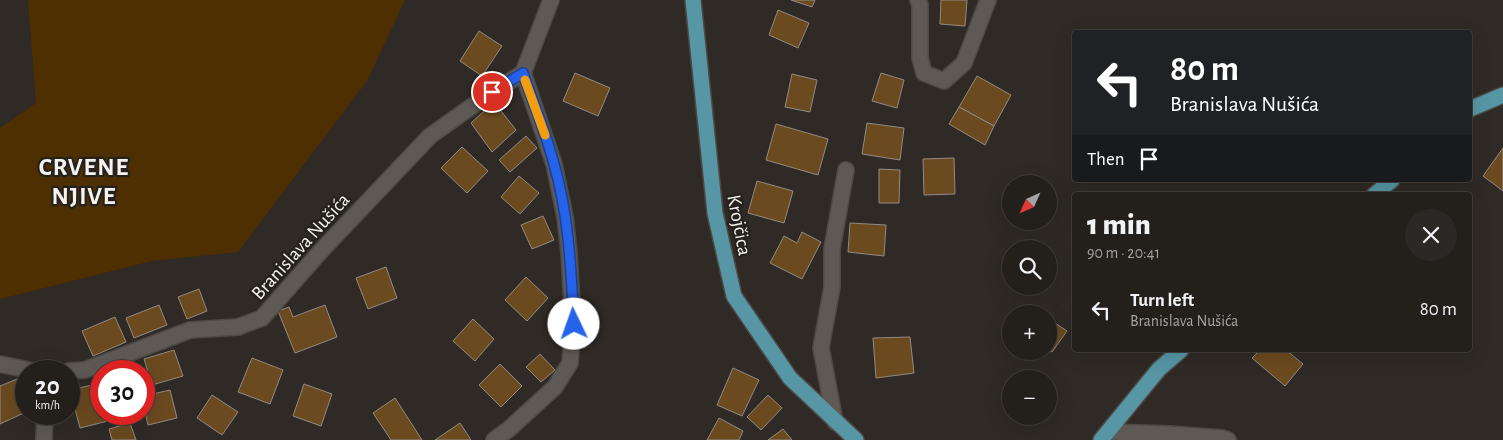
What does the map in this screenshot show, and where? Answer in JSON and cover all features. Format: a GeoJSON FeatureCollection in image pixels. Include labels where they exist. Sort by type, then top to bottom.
{"type":"FeatureCollection","features":[{"type":"Feature","properties":{"kind":"main road","name":"Krojčica"},"geometry":{"type":"LineString","coordinates":[[693,0],[715,213],[734,296],[790,378],[856,440]]}},
{"type":"Feature","properties":{"kind":"main road"},"geometry":{"type":"LineString","coordinates":[[1472,108],[1503,95]]}},
{"type":"Feature","properties":{"kind":"main road"},"geometry":{"type":"LineString","coordinates":[[1378,192],[1390,182]]}},
{"type":"Feature","properties":{"kind":"main road"},"geometry":{"type":"LineString","coordinates":[[1104,436],[1159,369],[1179,352]]}},
{"type":"Feature","properties":{"kind":"street"},"geometry":{"type":"LineString","coordinates":[[494,440],[509,429],[555,387],[570,363],[574,324],[564,208],[554,164],[523,73],[551,0]]}},
{"type":"Feature","properties":{"kind":"street"},"geometry":{"type":"LineString","coordinates":[[918,0],[920,5],[920,58],[924,73],[944,82],[964,63],[988,0]]}},
{"type":"Feature","properties":{"kind":"street","name":"Branislava Nušića"},"geometry":{"type":"LineString","coordinates":[[80,370],[190,330],[238,327],[262,318],[320,252],[430,136],[492,92],[523,73]]}},
{"type":"Feature","properties":{"kind":"street"},"geometry":{"type":"LineString","coordinates":[[835,422],[821,348],[832,287],[832,249],[846,170]]}},
{"type":"Feature","properties":{"kind":"street"},"geometry":{"type":"LineString","coordinates":[[0,364],[15,367]]}},
{"type":"Feature","properties":{"kind":"street"},"geometry":{"type":"LineString","coordinates":[[44,425],[44,440]]}},
{"type":"Feature","properties":{"kind":"street"},"geometry":{"type":"LineString","coordinates":[[1104,436],[1170,434],[1228,440]]}},
{"type":"Feature","properties":{"kind":"shaded area"},"geometry":{"type":"Polygon","coordinates":[[[28,0],[405,0],[367,81],[238,252],[152,261],[0,299],[0,128],[36,103],[28,0]]]}},
{"type":"Feature","properties":{"kind":"building"},"geometry":{"type":"Polygon","coordinates":[[[791,0],[815,0],[812,7],[791,0]]]}},
{"type":"Feature","properties":{"kind":"building"},"geometry":{"type":"Polygon","coordinates":[[[941,0],[967,0],[965,26],[940,24],[941,0]]]}},
{"type":"Feature","properties":{"kind":"building"},"geometry":{"type":"Polygon","coordinates":[[[778,10],[809,23],[798,48],[769,35],[778,10]]]}},
{"type":"Feature","properties":{"kind":"building"},"geometry":{"type":"Polygon","coordinates":[[[479,31],[502,46],[482,76],[460,61],[479,31]]]}},
{"type":"Feature","properties":{"kind":"building"},"geometry":{"type":"Polygon","coordinates":[[[575,73],[610,88],[598,116],[563,101],[575,73]]]}},
{"type":"Feature","properties":{"kind":"building"},"geometry":{"type":"Polygon","coordinates":[[[881,73],[904,80],[897,108],[872,101],[881,73]]]}},
{"type":"Feature","properties":{"kind":"building"},"geometry":{"type":"Polygon","coordinates":[[[792,74],[817,80],[810,112],[785,107],[792,74]]]}},
{"type":"Feature","properties":{"kind":"building"},"geometry":{"type":"Polygon","coordinates":[[[977,76],[1011,95],[994,126],[959,107],[977,76]]]}},
{"type":"Feature","properties":{"kind":"building"},"geometry":{"type":"Polygon","coordinates":[[[494,102],[516,130],[492,152],[471,123],[494,102]]]}},
{"type":"Feature","properties":{"kind":"building"},"geometry":{"type":"Polygon","coordinates":[[[959,107],[994,126],[985,145],[949,124],[959,107]]]}},
{"type":"Feature","properties":{"kind":"building"},"geometry":{"type":"Polygon","coordinates":[[[867,123],[904,128],[900,160],[862,154],[867,123]]]}},
{"type":"Feature","properties":{"kind":"building"},"geometry":{"type":"Polygon","coordinates":[[[776,124],[828,139],[818,175],[766,160],[776,124]]]}},
{"type":"Feature","properties":{"kind":"building"},"geometry":{"type":"Polygon","coordinates":[[[526,136],[537,148],[510,172],[499,160],[526,136]]]}},
{"type":"Feature","properties":{"kind":"building"},"geometry":{"type":"Polygon","coordinates":[[[462,147],[488,171],[467,193],[441,168],[462,147]]]}},
{"type":"Feature","properties":{"kind":"building"},"geometry":{"type":"Polygon","coordinates":[[[1503,148],[1503,191],[1483,176],[1503,148]]]}},
{"type":"Feature","properties":{"kind":"building"},"geometry":{"type":"Polygon","coordinates":[[[954,158],[955,194],[924,195],[923,159],[954,158]]]}},
{"type":"Feature","properties":{"kind":"building"},"geometry":{"type":"Polygon","coordinates":[[[879,169],[900,170],[899,203],[879,203],[879,169]]]}},
{"type":"Feature","properties":{"kind":"building"},"geometry":{"type":"Polygon","coordinates":[[[519,176],[539,193],[520,214],[501,197],[519,176]]]}},
{"type":"Feature","properties":{"kind":"building"},"geometry":{"type":"Polygon","coordinates":[[[757,181],[793,191],[784,223],[748,213],[757,181]]]}},
{"type":"Feature","properties":{"kind":"building"},"geometry":{"type":"Polygon","coordinates":[[[543,216],[554,240],[532,249],[521,225],[543,216]]]}},
{"type":"Feature","properties":{"kind":"building"},"geometry":{"type":"Polygon","coordinates":[[[850,223],[886,225],[884,256],[848,252],[850,223]]]}},
{"type":"Feature","properties":{"kind":"building"},"geometry":{"type":"Polygon","coordinates":[[[802,232],[821,242],[802,279],[770,263],[784,236],[797,243],[802,232]]]}},
{"type":"Feature","properties":{"kind":"building"},"geometry":{"type":"Polygon","coordinates":[[[386,267],[397,298],[368,309],[356,278],[386,267]]]}},
{"type":"Feature","properties":{"kind":"building"},"geometry":{"type":"Polygon","coordinates":[[[526,277],[548,298],[527,321],[505,300],[526,277]]]}},
{"type":"Feature","properties":{"kind":"building"},"geometry":{"type":"Polygon","coordinates":[[[199,289],[207,311],[187,319],[178,297],[199,289]]]}},
{"type":"Feature","properties":{"kind":"building"},"geometry":{"type":"Polygon","coordinates":[[[159,305],[167,325],[134,338],[126,318],[159,305]]]}},
{"type":"Feature","properties":{"kind":"building"},"geometry":{"type":"Polygon","coordinates":[[[325,305],[337,337],[295,353],[278,311],[289,307],[293,317],[325,305]]]}},
{"type":"Feature","properties":{"kind":"building"},"geometry":{"type":"Polygon","coordinates":[[[115,317],[126,342],[93,356],[82,331],[115,317]]]}},
{"type":"Feature","properties":{"kind":"building"},"geometry":{"type":"Polygon","coordinates":[[[473,319],[494,339],[475,361],[453,341],[473,319]]]}},
{"type":"Feature","properties":{"kind":"building"},"geometry":{"type":"Polygon","coordinates":[[[1057,324],[1067,331],[1057,345],[1057,324]]]}},
{"type":"Feature","properties":{"kind":"building"},"geometry":{"type":"Polygon","coordinates":[[[910,337],[914,373],[876,378],[873,338],[910,337]]]}},
{"type":"Feature","properties":{"kind":"building"},"geometry":{"type":"Polygon","coordinates":[[[174,350],[183,376],[155,384],[155,360],[144,359],[174,350]]]}},
{"type":"Feature","properties":{"kind":"building"},"geometry":{"type":"Polygon","coordinates":[[[1258,352],[1288,352],[1303,364],[1285,386],[1252,358],[1258,352]]]}},
{"type":"Feature","properties":{"kind":"building"},"geometry":{"type":"Polygon","coordinates":[[[540,354],[555,370],[541,382],[526,367],[540,354]]]}},
{"type":"Feature","properties":{"kind":"building"},"geometry":{"type":"Polygon","coordinates":[[[252,358],[283,370],[270,404],[238,392],[252,358]]]}},
{"type":"Feature","properties":{"kind":"building"},"geometry":{"type":"Polygon","coordinates":[[[500,364],[522,386],[501,407],[479,385],[500,364]]]}},
{"type":"Feature","properties":{"kind":"building"},"geometry":{"type":"Polygon","coordinates":[[[733,368],[759,380],[742,416],[717,405],[733,368]]]}},
{"type":"Feature","properties":{"kind":"building"},"geometry":{"type":"Polygon","coordinates":[[[15,380],[15,417],[0,424],[0,386],[15,380]]]}},
{"type":"Feature","properties":{"kind":"building"},"geometry":{"type":"Polygon","coordinates":[[[304,384],[332,394],[321,426],[293,416],[304,384]]]}},
{"type":"Feature","properties":{"kind":"building"},"geometry":{"type":"Polygon","coordinates":[[[90,385],[90,425],[92,425],[80,428],[79,425],[80,388],[90,385]]]}},
{"type":"Feature","properties":{"kind":"building"},"geometry":{"type":"Polygon","coordinates":[[[170,390],[177,418],[155,423],[155,393],[170,390]]]}},
{"type":"Feature","properties":{"kind":"building"},"geometry":{"type":"Polygon","coordinates":[[[212,395],[238,412],[222,435],[197,418],[212,395]]]}},
{"type":"Feature","properties":{"kind":"building"},"geometry":{"type":"Polygon","coordinates":[[[768,395],[782,408],[761,430],[747,417],[768,395]]]}},
{"type":"Feature","properties":{"kind":"building"},"geometry":{"type":"Polygon","coordinates":[[[395,398],[422,440],[391,440],[373,413],[395,398]]]}},
{"type":"Feature","properties":{"kind":"building"},"geometry":{"type":"Polygon","coordinates":[[[719,418],[743,431],[739,440],[707,440],[719,418]]]}},
{"type":"Feature","properties":{"kind":"building"},"geometry":{"type":"Polygon","coordinates":[[[460,423],[471,440],[435,440],[460,423]]]}},
{"type":"Feature","properties":{"kind":"building"},"geometry":{"type":"Polygon","coordinates":[[[131,425],[136,440],[112,440],[109,429],[131,425]]]}},
{"type":"Feature","properties":{"kind":"building"},"geometry":{"type":"Polygon","coordinates":[[[783,429],[792,440],[768,440],[783,429]]]}},
{"type":"Feature","properties":{"kind":"slow traffic"},"geometry":{"type":"LineString","coordinates":[[525,80],[545,135]]}},
{"type":"Feature","properties":{"kind":"district","name":"CRVENE NJIVE"},"geometry":{"type":"Point","coordinates":[84,180]}},
{"type":"Feature","properties":{"kind":"route"},"geometry":{"type":"LineString","coordinates":[[492,92],[523,73],[554,164],[565,217],[574,324]]}}]}
